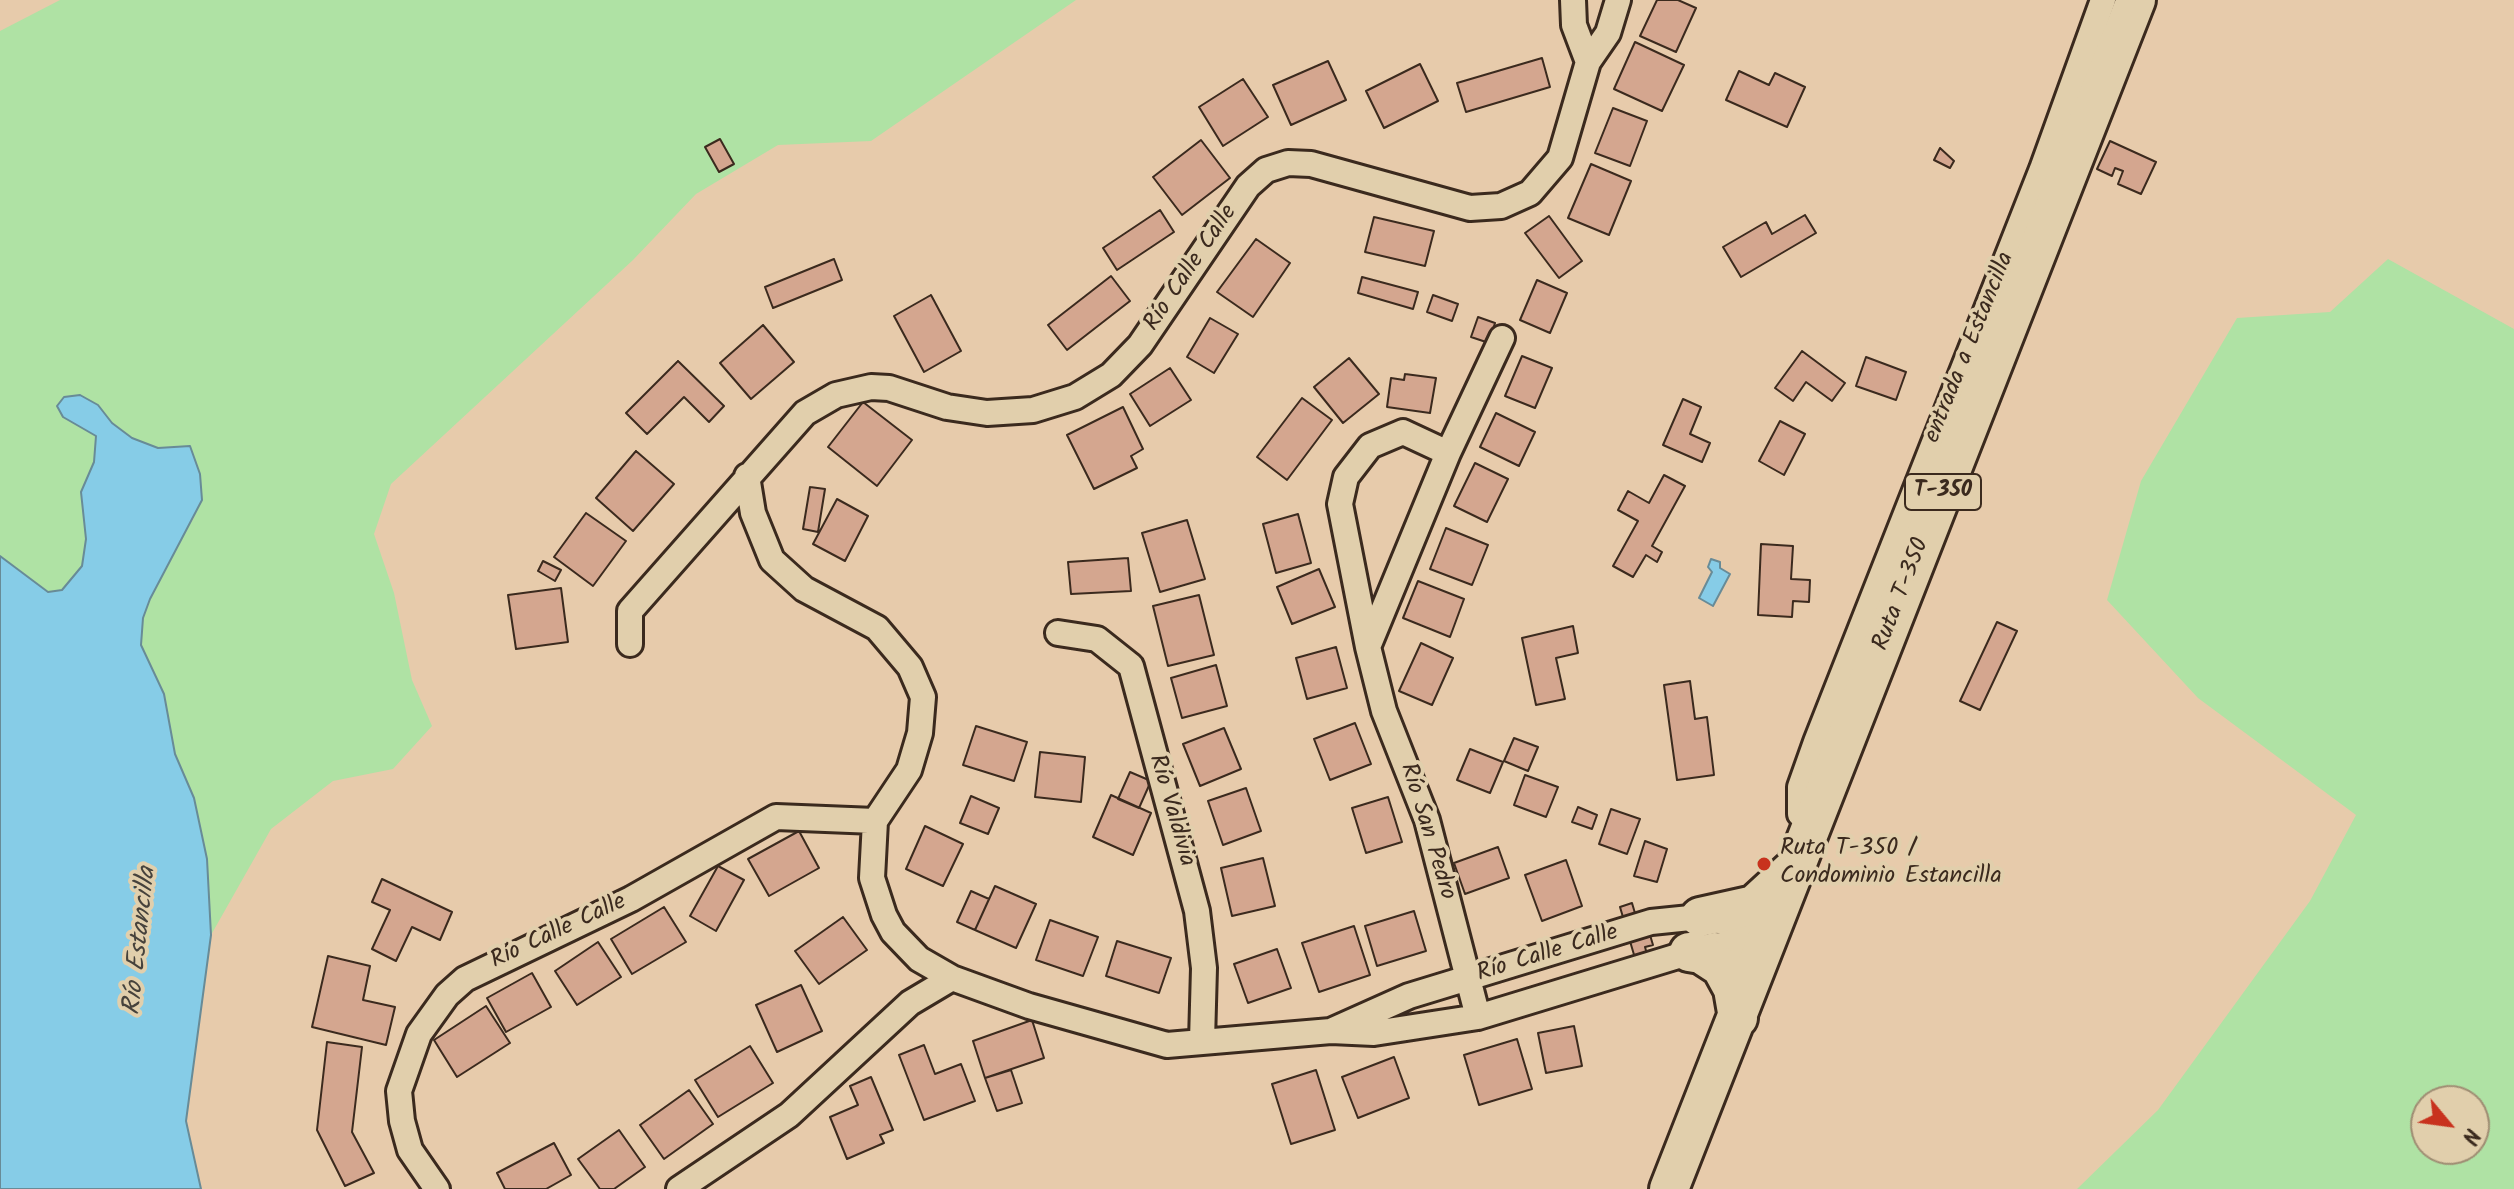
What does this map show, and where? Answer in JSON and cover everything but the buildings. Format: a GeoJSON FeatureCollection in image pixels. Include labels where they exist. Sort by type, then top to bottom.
{"type":"FeatureCollection","features":[{"type":"Feature","properties":{"kind":"main road","name":"Ruta T-350"},"geometry":{"type":"LineString","coordinates":[[1669,1189],[1813,827],[2117,8]]}},
{"type":"Feature","properties":{"kind":"main road"},"geometry":{"type":"LineString","coordinates":[[1738,1018],[1733,989],[1721,967],[1701,954],[1694,934],[1754,905],[1799,863]]}},
{"type":"Feature","properties":{"kind":"street"},"geometry":{"type":"LineString","coordinates":[[1573,0],[1574,25],[1588,62]]}},
{"type":"Feature","properties":{"kind":"street","name":"Río Calle Calle"},"geometry":{"type":"LineString","coordinates":[[630,644],[630,611],[805,413],[836,395],[853,390],[889,388],[947,407],[1010,414],[1056,404],[1094,387],[1140,345],[1248,186],[1278,165],[1311,164],[1470,208],[1516,201],[1542,183],[1560,158],[1588,62],[1608,33],[1618,0]]}},
{"type":"Feature","properties":{"kind":"street"},"geometry":{"type":"LineString","coordinates":[[1368,647],[1448,453],[1502,338]]}},
{"type":"Feature","properties":{"kind":"street","name":"Río San Pedro"},"geometry":{"type":"LineString","coordinates":[[1448,453],[1403,432],[1370,446],[1346,477],[1340,504],[1384,711],[1427,820],[1478,1017]]}},
{"type":"Feature","properties":{"kind":"street"},"geometry":{"type":"LineString","coordinates":[[747,476],[753,513],[772,560],[804,589],[877,628],[901,653],[917,681],[923,706],[916,750],[900,788],[875,821]]}},
{"type":"Feature","properties":{"kind":"street","name":"Río Valdivia"},"geometry":{"type":"LineString","coordinates":[[1058,633],[1097,639],[1131,666],[1197,911],[1204,968],[1202,1041]]}},
{"type":"Feature","properties":{"kind":"street","name":"Río Calle Calle"},"geometry":{"type":"LineString","coordinates":[[437,1189],[410,1150],[402,1121],[399,1091],[419,1034],[447,995],[465,979],[631,899],[776,817],[875,821],[870,859],[874,888],[884,915],[912,953],[952,978],[1029,1006],[1167,1045],[1331,1031],[1374,1033],[1478,1017],[1694,934],[1767,945]]}},
{"type":"Feature","properties":{"kind":"street","name":"Río Calle Calle"},"geometry":{"type":"LineString","coordinates":[[1331,1031],[1409,996],[1651,922],[1727,946],[1767,945]]}},
{"type":"Feature","properties":{"kind":"street"},"geometry":{"type":"LineString","coordinates":[[679,1189],[789,1115],[910,1003],[952,978]]}},
{"type":"Feature","properties":{"kind":"green space"},"geometry":{"type":"Polygon","coordinates":[[[60,0],[1076,0],[871,141],[778,145],[696,194],[633,260],[391,484],[374,534],[394,593],[412,680],[432,726],[393,769],[333,781],[271,829],[211,935],[207,859],[194,798],[175,754],[164,694],[141,645],[143,618],[150,599],[177,543],[194,518],[200,474],[190,447],[158,448],[132,438],[112,423],[98,405],[63,417],[96,436],[94,463],[81,492],[86,539],[82,566],[62,590],[48,592],[0,556],[0,31],[60,0]]]}},
{"type":"Feature","properties":{"kind":"green space"},"geometry":{"type":"Polygon","coordinates":[[[2388,259],[2514,329],[2514,1189],[2077,1189],[2158,1110],[2310,901],[2356,815],[2198,698],[2107,600],[2141,481],[2237,318],[2330,312],[2388,259]]]}},
{"type":"Feature","properties":{"kind":"water","name":"Río Estancilla"},"geometry":{"type":"Polygon","coordinates":[[[80,395],[98,405],[112,423],[132,438],[158,448],[190,446],[200,474],[202,500],[150,599],[143,618],[141,645],[164,694],[175,754],[194,798],[207,859],[211,935],[186,1121],[201,1189],[0,1189],[0,556],[48,592],[62,590],[82,566],[86,539],[81,492],[94,462],[96,436],[63,417],[57,406],[64,397],[80,395]]]}},
{"type":"Feature","properties":{"kind":"water"},"geometry":{"type":"Polygon","coordinates":[[[1711,559],[1720,562],[1720,568],[1730,574],[1713,606],[1699,598],[1712,572],[1708,567],[1711,559]]]}},
{"type":"Feature","properties":{"kind":"place","name":"Ruta T-350 / Condominio Estancilla"},"geometry":{"type":"Point","coordinates":[1764,864]}}]}
